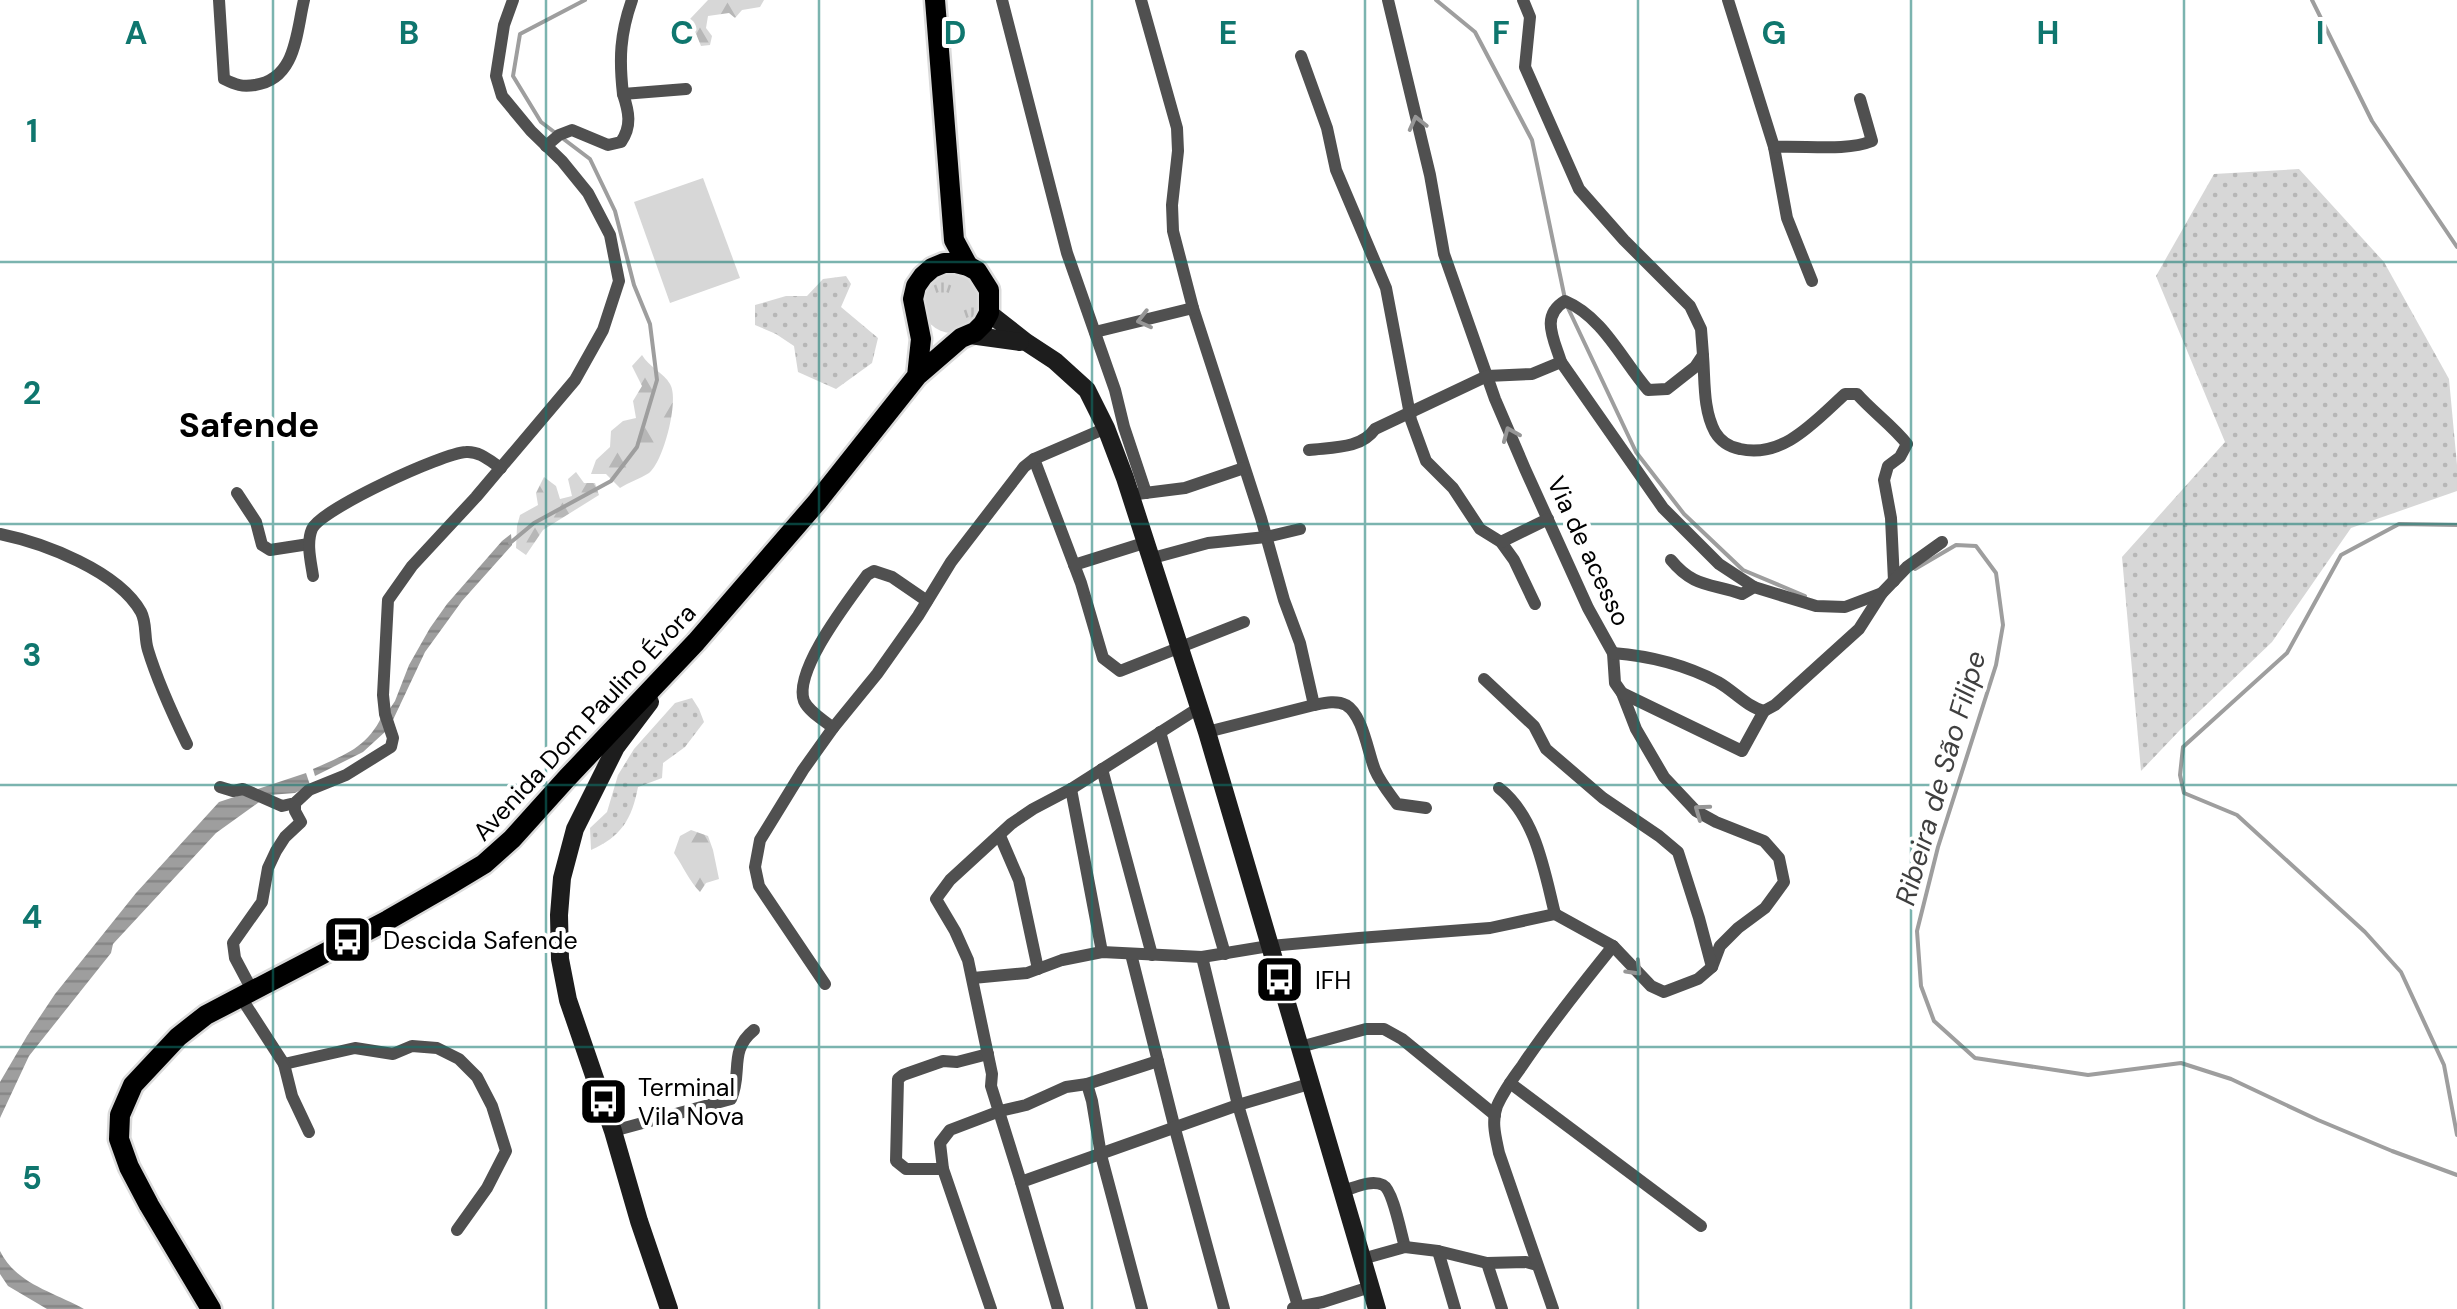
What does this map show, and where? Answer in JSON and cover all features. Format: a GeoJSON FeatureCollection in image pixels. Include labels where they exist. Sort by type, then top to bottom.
{"type":"FeatureCollection","features":[{"type":"Feature","properties":{"kind":"main road"},"geometry":{"type":"LineString","coordinates":[[935,0],[954,240],[968,266],[989,290],[989,313],[984,324],[965,337],[939,338],[928,332],[914,311],[916,286],[922,276],[944,263],[968,266]]}},
{"type":"Feature","properties":{"kind":"main road"},"geometry":{"type":"LineString","coordinates":[[944,263],[954,240]]}},
{"type":"Feature","properties":{"kind":"main road"},"geometry":{"type":"LineString","coordinates":[[917,376],[920,322]]}},
{"type":"Feature","properties":{"kind":"main road","name":"Avenida Dom Paulino Évora"},"geometry":{"type":"LineString","coordinates":[[211,1309],[129,1167],[118,1139],[120,1116],[133,1085],[206,1015],[388,920],[484,864],[512,839],[696,642],[817,502],[917,376],[965,337]]}},
{"type":"Feature","properties":{"kind":"street"},"geometry":{"type":"LineString","coordinates":[[219,0],[224,79],[237,86],[270,82],[283,74],[304,0]]}},
{"type":"Feature","properties":{"kind":"street"},"geometry":{"type":"LineString","coordinates":[[288,805],[391,747],[383,695],[388,600],[412,566],[575,380],[604,330],[618,281],[610,235],[588,193],[502,96],[496,76],[504,26],[513,0]]}},
{"type":"Feature","properties":{"kind":"street"},"geometry":{"type":"LineString","coordinates":[[546,146],[572,130],[608,145],[622,142],[628,131],[629,111],[620,64],[623,26],[632,0]]}},
{"type":"Feature","properties":{"kind":"street"},"geometry":{"type":"LineString","coordinates":[[1002,0],[1068,254],[1119,402],[1147,551],[1200,707],[1377,1309]]}},
{"type":"Feature","properties":{"kind":"street"},"geometry":{"type":"LineString","coordinates":[[1140,0],[1177,128],[1173,231],[1193,308],[1300,643],[1314,704]]}},
{"type":"Feature","properties":{"kind":"street","name":"Via de acesso"},"geometry":{"type":"LineString","coordinates":[[1388,0],[1430,175],[1444,254],[1525,469],[1588,608],[1613,653],[1615,683],[1664,777],[1696,811],[1764,841],[1779,858],[1784,882],[1765,908],[1720,946],[1712,967],[1698,979],[1664,992],[1651,986],[1613,946],[1556,914]]}},
{"type":"Feature","properties":{"kind":"street"},"geometry":{"type":"LineString","coordinates":[[1522,0],[1530,16],[1525,67],[1579,188],[1690,306],[1701,328],[1706,406],[1716,434],[1727,446],[1762,452],[1786,444],[1844,394],[1858,394],[1907,444],[1900,457],[1888,466],[1884,480],[1891,518],[1894,581]]}},
{"type":"Feature","properties":{"kind":"street"},"geometry":{"type":"LineString","coordinates":[[1728,0],[1774,147],[1787,218],[1812,281]]}},
{"type":"Feature","properties":{"kind":"street"},"geometry":{"type":"LineString","coordinates":[[1301,56],[1327,128],[1336,170],[1386,288],[1410,412],[1426,461],[1453,488],[1480,529],[1501,542],[1514,560],[1534,604]]}},
{"type":"Feature","properties":{"kind":"street"},"geometry":{"type":"LineString","coordinates":[[624,94],[686,88]]}},
{"type":"Feature","properties":{"kind":"street"},"geometry":{"type":"LineString","coordinates":[[1774,147],[1870,144],[1860,100]]}},
{"type":"Feature","properties":{"kind":"street"},"geometry":{"type":"LineString","coordinates":[[1703,355],[1695,367],[1667,389],[1648,390],[1582,308],[1565,301],[1556,307],[1548,323],[1560,362],[1662,508],[1719,564],[1754,587],[1816,606],[1845,607],[1882,593]]}},
{"type":"Feature","properties":{"kind":"street"},"geometry":{"type":"LineString","coordinates":[[1095,332],[1193,308]]}},
{"type":"Feature","properties":{"kind":"street"},"geometry":{"type":"LineString","coordinates":[[989,313],[1087,390],[1138,494]]}},
{"type":"Feature","properties":{"kind":"street"},"geometry":{"type":"LineString","coordinates":[[965,337],[1026,342]]}},
{"type":"Feature","properties":{"kind":"street"},"geometry":{"type":"LineString","coordinates":[[1310,450],[1368,439],[1376,428],[1487,376],[1532,374],[1560,362]]}},
{"type":"Feature","properties":{"kind":"street"},"geometry":{"type":"LineString","coordinates":[[825,984],[759,886],[755,868],[760,840],[833,728],[877,674],[951,562],[1024,467],[1106,428]]}},
{"type":"Feature","properties":{"kind":"street"},"geometry":{"type":"LineString","coordinates":[[314,576],[310,533],[330,512],[374,487],[458,453],[478,452],[501,468]]}},
{"type":"Feature","properties":{"kind":"street"},"geometry":{"type":"LineString","coordinates":[[1034,459],[1104,658],[1111,666],[1120,671],[1244,622]]}},
{"type":"Feature","properties":{"kind":"street"},"geometry":{"type":"LineString","coordinates":[[1138,494],[1185,488],[1244,468]]}},
{"type":"Feature","properties":{"kind":"street"},"geometry":{"type":"LineString","coordinates":[[237,493],[256,522],[265,548],[309,544]]}},
{"type":"Feature","properties":{"kind":"street"},"geometry":{"type":"LineString","coordinates":[[1501,542],[1548,518]]}},
{"type":"Feature","properties":{"kind":"street"},"geometry":{"type":"LineString","coordinates":[[1074,564],[1300,529]]}},
{"type":"Feature","properties":{"kind":"street"},"geometry":{"type":"LineString","coordinates":[[0,534],[25,539],[80,561],[121,587],[143,615],[146,644],[162,691],[188,744]]}},
{"type":"Feature","properties":{"kind":"street"},"geometry":{"type":"LineString","coordinates":[[1622,693],[1742,751],[1764,711],[1785,697],[1859,629],[1882,593],[1907,567],[1942,542]]}},
{"type":"Feature","properties":{"kind":"street"},"geometry":{"type":"LineString","coordinates":[[1672,560],[1684,575],[1699,582],[1742,594],[1754,587]]}},
{"type":"Feature","properties":{"kind":"street"},"geometry":{"type":"LineString","coordinates":[[833,728],[808,708],[802,691],[814,654],[867,575],[883,572],[927,602]]}},
{"type":"Feature","properties":{"kind":"street"},"geometry":{"type":"LineString","coordinates":[[668,1309],[565,986],[559,915],[562,878],[575,830],[616,747],[696,642]]}},
{"type":"Feature","properties":{"kind":"street"},"geometry":{"type":"LineString","coordinates":[[1613,653],[1680,664],[1764,711]]}},
{"type":"Feature","properties":{"kind":"street"},"geometry":{"type":"LineString","coordinates":[[1484,679],[1534,726],[1546,749],[1678,852],[1712,967]]}},
{"type":"Feature","properties":{"kind":"street"},"geometry":{"type":"LineString","coordinates":[[1207,732],[1314,704],[1332,702],[1348,706],[1360,726],[1376,772],[1397,804],[1426,808]]}},
{"type":"Feature","properties":{"kind":"street"},"geometry":{"type":"LineString","coordinates":[[1058,1309],[992,1086],[973,978],[955,931],[936,899],[950,880],[1033,809],[1200,707]]}},
{"type":"Feature","properties":{"kind":"street"},"geometry":{"type":"LineString","coordinates":[[1160,732],[1225,954]]}},
{"type":"Feature","properties":{"kind":"street"},"geometry":{"type":"LineString","coordinates":[[1102,769],[1152,955]]}},
{"type":"Feature","properties":{"kind":"street"},"geometry":{"type":"LineString","coordinates":[[220,786],[233,792],[243,789],[288,805],[301,822],[276,851],[268,868],[262,902],[233,943],[246,993],[284,1064],[292,1096],[308,1132]]}},
{"type":"Feature","properties":{"kind":"street"},"geometry":{"type":"LineString","coordinates":[[973,978],[1027,973],[1062,960],[1102,952],[1202,957],[1269,946],[1490,928],[1556,914],[1529,828],[1514,800],[1499,788]]}},
{"type":"Feature","properties":{"kind":"street"},"geometry":{"type":"LineString","coordinates":[[1071,789],[1102,952]]}},
{"type":"Feature","properties":{"kind":"street"},"geometry":{"type":"LineString","coordinates":[[1000,836],[1019,880],[1038,969]]}},
{"type":"Feature","properties":{"kind":"street"},"geometry":{"type":"LineString","coordinates":[[1553,1309],[1499,1153],[1495,1115],[1510,1083],[1546,1030],[1613,946]]}},
{"type":"Feature","properties":{"kind":"street"},"geometry":{"type":"LineString","coordinates":[[1131,954],[1224,1309]]}},
{"type":"Feature","properties":{"kind":"street"},"geometry":{"type":"LineString","coordinates":[[1202,957],[1294,1307],[1324,1306],[1370,1287]]}},
{"type":"Feature","properties":{"kind":"street"},"geometry":{"type":"LineString","coordinates":[[1300,1047],[1366,1029],[1384,1029],[1402,1039],[1495,1115]]}},
{"type":"Feature","properties":{"kind":"street"},"geometry":{"type":"LineString","coordinates":[[613,1131],[732,1098],[739,1049],[743,1039],[754,1030]]}},
{"type":"Feature","properties":{"kind":"street"},"geometry":{"type":"LineString","coordinates":[[284,1064],[355,1048],[393,1054],[412,1046],[437,1048],[459,1059],[477,1078],[492,1106],[506,1152],[487,1188],[457,1230]]}},
{"type":"Feature","properties":{"kind":"street"},"geometry":{"type":"LineString","coordinates":[[943,1169],[906,1169],[896,1160],[898,1080],[943,1061],[957,1062],[988,1054]]}},
{"type":"Feature","properties":{"kind":"street"},"geometry":{"type":"LineString","coordinates":[[991,1309],[943,1169],[940,1142],[950,1130],[1000,1111],[1158,1060]]}},
{"type":"Feature","properties":{"kind":"street"},"geometry":{"type":"LineString","coordinates":[[1510,1083],[1701,1226]]}},
{"type":"Feature","properties":{"kind":"street"},"geometry":{"type":"LineString","coordinates":[[1087,1084],[1100,1155],[1142,1309]]}},
{"type":"Feature","properties":{"kind":"street"},"geometry":{"type":"LineString","coordinates":[[1021,1182],[1238,1105],[1310,1084]]}},
{"type":"Feature","properties":{"kind":"street"},"geometry":{"type":"LineString","coordinates":[[1342,1191],[1369,1183],[1381,1184],[1389,1190],[1405,1247]]}},
{"type":"Feature","properties":{"kind":"street"},"geometry":{"type":"LineString","coordinates":[[1362,1260],[1405,1247],[1488,1263],[1536,1265]]}},
{"type":"Feature","properties":{"kind":"street"},"geometry":{"type":"LineString","coordinates":[[1438,1251],[1455,1309]]}},
{"type":"Feature","properties":{"kind":"street"},"geometry":{"type":"LineString","coordinates":[[1488,1263],[1502,1309]]}},
{"type":"Feature","properties":{"kind":"green space"},"geometry":{"type":"Polygon","coordinates":[[[708,0],[764,0],[760,7],[742,10],[735,18],[729,13],[708,16],[710,45],[701,46],[690,19],[708,0]]]}},
{"type":"Feature","properties":{"kind":"green space"},"geometry":{"type":"Polygon","coordinates":[[[2299,169],[2384,262],[2449,379],[2457,491],[2351,528],[2272,642],[2141,771],[2122,557],[2225,442],[2156,276],[2214,174],[2299,169]]]}},
{"type":"Feature","properties":{"kind":"green space"},"geometry":{"type":"Polygon","coordinates":[[[703,178],[740,278],[670,303],[634,202],[703,178]]]}},
{"type":"Feature","properties":{"kind":"green space"},"geometry":{"type":"Polygon","coordinates":[[[952,273],[973,282],[982,303],[973,324],[952,333],[931,324],[922,303],[931,282],[952,273]]]}},
{"type":"Feature","properties":{"kind":"green space"},"geometry":{"type":"Polygon","coordinates":[[[846,276],[851,284],[841,307],[878,338],[872,363],[836,389],[798,372],[794,346],[755,325],[755,305],[786,296],[807,296],[823,279],[846,276]]]}},
{"type":"Feature","properties":{"kind":"green space"},"geometry":{"type":"Polygon","coordinates":[[[642,355],[670,384],[671,417],[654,467],[620,488],[606,474],[591,474],[596,460],[610,447],[611,431],[623,421],[636,418],[633,401],[642,386],[632,366],[642,355]]]}},
{"type":"Feature","properties":{"kind":"green space"},"geometry":{"type":"Polygon","coordinates":[[[576,472],[584,483],[595,483],[599,495],[543,530],[526,555],[516,548],[520,515],[538,505],[536,493],[544,477],[556,486],[560,499],[572,496],[568,479],[576,472]]]}},
{"type":"Feature","properties":{"kind":"green space"},"geometry":{"type":"Polygon","coordinates":[[[692,698],[704,722],[685,747],[663,763],[662,778],[638,787],[628,818],[617,833],[591,850],[590,828],[607,812],[618,775],[634,749],[675,703],[692,698]]]}},
{"type":"Feature","properties":{"kind":"green space"},"geometry":{"type":"Polygon","coordinates":[[[691,830],[708,836],[719,879],[706,883],[700,892],[674,853],[680,836],[691,830]]]}},
{"type":"Feature","properties":{"kind":"shaded area"},"geometry":{"type":"Polygon","coordinates":[[[511,534],[512,545],[462,601],[425,652],[392,722],[387,713],[430,628],[511,534]]]}},
{"type":"Feature","properties":{"kind":"shaded area"},"geometry":{"type":"Polygon","coordinates":[[[382,716],[386,731],[363,752],[315,776],[313,769],[362,743],[382,716]]]}},
{"type":"Feature","properties":{"kind":"shaded area"},"geometry":{"type":"Polygon","coordinates":[[[306,773],[310,785],[295,793],[269,795],[216,833],[113,944],[111,953],[29,1056],[0,1118],[0,1082],[27,1036],[55,994],[136,893],[219,802],[306,773]]]}},
{"type":"Feature","properties":{"kind":"shaded area"},"geometry":{"type":"Polygon","coordinates":[[[0,1251],[26,1279],[84,1309],[47,1309],[8,1286],[0,1274],[0,1251]]]}},
{"type":"Feature","properties":{"kind":"waterway"},"geometry":{"type":"LineString","coordinates":[[510,543],[534,523],[611,481],[637,447],[657,380],[650,324],[634,285],[615,211],[590,159],[541,122],[513,76],[520,34],[585,0]]}},
{"type":"Feature","properties":{"kind":"waterway","name":"Ribeira de São Filipe"},"geometry":{"type":"LineString","coordinates":[[1436,0],[1475,32],[1532,140],[1565,299]]}},
{"type":"Feature","properties":{"kind":"waterway"},"geometry":{"type":"LineString","coordinates":[[2312,0],[2372,121],[2457,247]]}},
{"type":"Feature","properties":{"kind":"waterway","name":"Ribeira de São Filipe"},"geometry":{"type":"LineString","coordinates":[[1568,308],[1636,452],[1684,514],[1743,570],[1805,596]]}},
{"type":"Feature","properties":{"kind":"waterway"},"geometry":{"type":"LineString","coordinates":[[2457,525],[2399,524],[2341,555],[2287,653],[2183,747],[2180,775],[2184,793],[2237,815],[2365,932],[2401,972],[2444,1065],[2457,1135]]}},
{"type":"Feature","properties":{"kind":"waterway","name":"Ribeira de São Filipe"},"geometry":{"type":"LineString","coordinates":[[1915,569],[1956,545],[1976,546],[1996,573],[2003,625],[1996,665],[1938,847],[1917,931],[1921,986],[1934,1021],[1975,1058],[2088,1075],[2181,1063],[2231,1079],[2318,1120],[2457,1175]]}},
{"type":"Feature","properties":{"kind":"place","name":"Descida Safende"},"geometry":{"type":"Point","coordinates":[348,940]}},
{"type":"Feature","properties":{"kind":"place","name":"IFH"},"geometry":{"type":"Point","coordinates":[1280,980]}},
{"type":"Feature","properties":{"kind":"place","name":"Terminal Vila Nova"},"geometry":{"type":"Point","coordinates":[603,1101]}},
{"type":"Feature","properties":{"kind":"district","name":"Safende"},"geometry":{"type":"Point","coordinates":[249,425]}}]}
